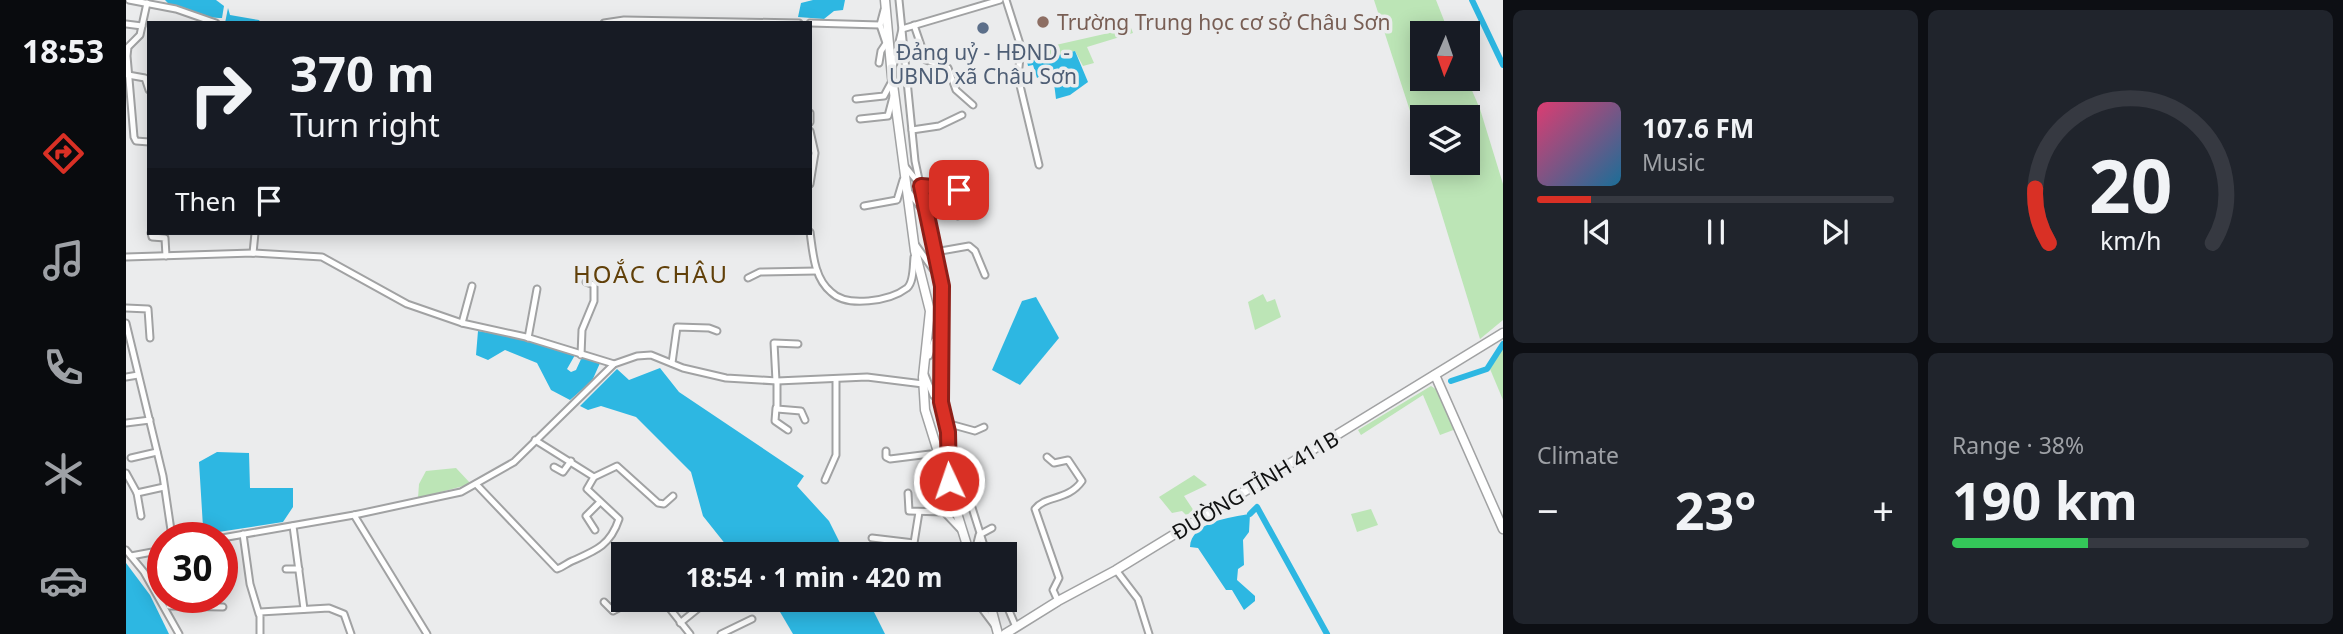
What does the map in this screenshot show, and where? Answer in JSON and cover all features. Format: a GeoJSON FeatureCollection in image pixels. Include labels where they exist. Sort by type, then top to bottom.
{"type":"FeatureCollection","features":[{"type":"Feature","properties":{"kind":"main road"},"geometry":{"type":"LineString","coordinates":[[886,2],[892,79],[915,248],[930,311],[923,384],[928,421],[967,542]]}},
{"type":"Feature","properties":{"kind":"main road","name":"ĐƯỜNG TỈNH 411B"},"geometry":{"type":"LineString","coordinates":[[1005,634],[1058,601],[1116,570],[1503,333]]}},
{"type":"Feature","properties":{"kind":"main road"},"geometry":{"type":"LineString","coordinates":[[1435,376],[1503,529]]}},
{"type":"Feature","properties":{"kind":"main road"},"geometry":{"type":"LineString","coordinates":[[992,612],[998,631]]}},
{"type":"Feature","properties":{"kind":"street"},"geometry":{"type":"LineString","coordinates":[[129,0],[158,2],[206,21]]}},
{"type":"Feature","properties":{"kind":"street"},"geometry":{"type":"LineString","coordinates":[[899,0],[912,130],[940,278],[943,333],[941,402],[981,542]]}},
{"type":"Feature","properties":{"kind":"street"},"geometry":{"type":"LineString","coordinates":[[963,0],[965,10]]}},
{"type":"Feature","properties":{"kind":"street"},"geometry":{"type":"LineString","coordinates":[[856,99],[884,96],[892,79],[897,37],[902,29],[1000,0]]}},
{"type":"Feature","properties":{"kind":"street"},"geometry":{"type":"LineString","coordinates":[[1006,0],[1021,47],[1018,77],[1039,165]]}},
{"type":"Feature","properties":{"kind":"street"},"geometry":{"type":"LineString","coordinates":[[879,64],[888,42],[880,25],[886,2]]}},
{"type":"Feature","properties":{"kind":"street"},"geometry":{"type":"LineString","coordinates":[[147,3],[138,39],[127,47],[129,130],[136,141],[147,142]]}},
{"type":"Feature","properties":{"kind":"street"},"geometry":{"type":"LineString","coordinates":[[812,23],[880,25]]}},
{"type":"Feature","properties":{"kind":"street"},"geometry":{"type":"LineString","coordinates":[[126,24],[142,26]]}},
{"type":"Feature","properties":{"kind":"street"},"geometry":{"type":"LineString","coordinates":[[914,25],[926,60],[948,68],[957,90],[973,105]]}},
{"type":"Feature","properties":{"kind":"street"},"geometry":{"type":"LineString","coordinates":[[128,75],[145,78],[147,84]]}},
{"type":"Feature","properties":{"kind":"street"},"geometry":{"type":"LineString","coordinates":[[860,119],[888,116],[894,94]]}},
{"type":"Feature","properties":{"kind":"street"},"geometry":{"type":"LineString","coordinates":[[912,130],[939,126],[962,115]]}},
{"type":"Feature","properties":{"kind":"street"},"geometry":{"type":"LineString","coordinates":[[812,140],[815,153],[812,172]]}},
{"type":"Feature","properties":{"kind":"street"},"geometry":{"type":"LineString","coordinates":[[904,167],[921,186],[934,187],[940,195],[969,188]]}},
{"type":"Feature","properties":{"kind":"street"},"geometry":{"type":"LineString","coordinates":[[864,206],[897,200],[904,167]]}},
{"type":"Feature","properties":{"kind":"street"},"geometry":{"type":"LineString","coordinates":[[908,191],[928,217]]}},
{"type":"Feature","properties":{"kind":"street"},"geometry":{"type":"LineString","coordinates":[[928,217],[944,211],[958,216]]}},
{"type":"Feature","properties":{"kind":"street"},"geometry":{"type":"LineString","coordinates":[[151,235],[165,239],[166,256]]}},
{"type":"Feature","properties":{"kind":"street"},"geometry":{"type":"LineString","coordinates":[[253,253],[255,235]]}},
{"type":"Feature","properties":{"kind":"street"},"geometry":{"type":"LineString","coordinates":[[811,235],[817,271],[834,295],[853,302],[870,300],[907,288],[915,248]]}},
{"type":"Feature","properties":{"kind":"street"},"geometry":{"type":"LineString","coordinates":[[935,252],[969,246],[975,250],[985,275]]}},
{"type":"Feature","properties":{"kind":"street"},"geometry":{"type":"LineString","coordinates":[[915,248],[940,278]]}},
{"type":"Feature","properties":{"kind":"street"},"geometry":{"type":"LineString","coordinates":[[126,257],[253,253],[321,257],[392,297],[462,323],[528,338],[614,364]]}},
{"type":"Feature","properties":{"kind":"street"},"geometry":{"type":"LineString","coordinates":[[748,278],[760,272],[817,271]]}},
{"type":"Feature","properties":{"kind":"street"},"geometry":{"type":"LineString","coordinates":[[581,355],[582,330],[596,292],[594,285],[586,282]]}},
{"type":"Feature","properties":{"kind":"street"},"geometry":{"type":"LineString","coordinates":[[462,323],[472,286]]}},
{"type":"Feature","properties":{"kind":"street"},"geometry":{"type":"LineString","coordinates":[[528,338],[537,289]]}},
{"type":"Feature","properties":{"kind":"street"},"geometry":{"type":"LineString","coordinates":[[126,308],[148,309],[150,338]]}},
{"type":"Feature","properties":{"kind":"street"},"geometry":{"type":"LineString","coordinates":[[126,324],[158,452],[170,522]]}},
{"type":"Feature","properties":{"kind":"street"},"geometry":{"type":"LineString","coordinates":[[672,363],[677,327],[717,331]]}},
{"type":"Feature","properties":{"kind":"street"},"geometry":{"type":"LineString","coordinates":[[941,402],[933,395],[924,370],[932,344],[943,333]]}},
{"type":"Feature","properties":{"kind":"street"},"geometry":{"type":"LineString","coordinates":[[788,430],[775,421],[774,344],[797,344]]}},
{"type":"Feature","properties":{"kind":"street"},"geometry":{"type":"LineString","coordinates":[[238,535],[354,516],[461,492],[514,462],[614,364],[637,356],[651,355],[726,378],[776,381],[867,377],[923,384]]}},
{"type":"Feature","properties":{"kind":"street"},"geometry":{"type":"LineString","coordinates":[[126,377],[138,375]]}},
{"type":"Feature","properties":{"kind":"street"},"geometry":{"type":"LineString","coordinates":[[825,480],[836,455],[836,380]]}},
{"type":"Feature","properties":{"kind":"street"},"geometry":{"type":"LineString","coordinates":[[776,407],[800,411],[804,420]]}},
{"type":"Feature","properties":{"kind":"street"},"geometry":{"type":"LineString","coordinates":[[126,423],[150,420]]}},
{"type":"Feature","properties":{"kind":"street"},"geometry":{"type":"LineString","coordinates":[[946,423],[975,431],[984,427]]}},
{"type":"Feature","properties":{"kind":"street"},"geometry":{"type":"LineString","coordinates":[[948,432],[949,481]]}},
{"type":"Feature","properties":{"kind":"street"},"geometry":{"type":"LineString","coordinates":[[535,440],[594,477]]}},
{"type":"Feature","properties":{"kind":"street"},"geometry":{"type":"LineString","coordinates":[[886,451],[886,457],[890,459],[930,454],[949,481]]}},
{"type":"Feature","properties":{"kind":"street"},"geometry":{"type":"LineString","coordinates":[[131,458],[158,452]]}},
{"type":"Feature","properties":{"kind":"street"},"geometry":{"type":"LineString","coordinates":[[1047,457],[1055,463],[1068,460],[1082,481],[1068,496],[1041,503],[1035,509],[1059,578],[1053,590],[1058,601]]}},
{"type":"Feature","properties":{"kind":"street"},"geometry":{"type":"LineString","coordinates":[[554,467],[563,472],[571,461]]}},
{"type":"Feature","properties":{"kind":"street"},"geometry":{"type":"LineString","coordinates":[[476,485],[557,569],[574,559],[580,560],[589,555],[614,536],[620,520],[587,489],[594,477],[617,466],[660,504],[665,504],[673,496]]}},
{"type":"Feature","properties":{"kind":"street"},"geometry":{"type":"LineString","coordinates":[[126,472],[137,493],[141,516]]}},
{"type":"Feature","properties":{"kind":"street"},"geometry":{"type":"LineString","coordinates":[[137,493],[164,487]]}},
{"type":"Feature","properties":{"kind":"street"},"geometry":{"type":"LineString","coordinates":[[908,493],[909,511],[947,513],[964,534]]}},
{"type":"Feature","properties":{"kind":"street"},"geometry":{"type":"LineString","coordinates":[[595,530],[586,516],[600,502]]}},
{"type":"Feature","properties":{"kind":"street"},"geometry":{"type":"LineString","coordinates":[[872,538],[914,544],[919,512]]}},
{"type":"Feature","properties":{"kind":"street"},"geometry":{"type":"LineString","coordinates":[[354,516],[427,634]]}},
{"type":"Feature","properties":{"kind":"street"},"geometry":{"type":"LineString","coordinates":[[293,526],[304,610]]}},
{"type":"Feature","properties":{"kind":"street"},"geometry":{"type":"LineString","coordinates":[[977,542],[979,536],[992,528]]}},
{"type":"Feature","properties":{"kind":"street"},"geometry":{"type":"LineString","coordinates":[[243,534],[250,584],[259,614],[260,634]]}},
{"type":"Feature","properties":{"kind":"street"},"geometry":{"type":"LineString","coordinates":[[126,550],[180,634]]}},
{"type":"Feature","properties":{"kind":"street"},"geometry":{"type":"LineString","coordinates":[[131,556],[147,553]]}},
{"type":"Feature","properties":{"kind":"street"},"geometry":{"type":"LineString","coordinates":[[286,569],[299,569]]}},
{"type":"Feature","properties":{"kind":"street"},"geometry":{"type":"LineString","coordinates":[[1116,570],[1138,599],[1149,634]]}},
{"type":"Feature","properties":{"kind":"street"},"geometry":{"type":"LineString","coordinates":[[604,602],[611,609]]}},
{"type":"Feature","properties":{"kind":"street"},"geometry":{"type":"LineString","coordinates":[[259,614],[338,610],[344,614],[351,634]]}},
{"type":"Feature","properties":{"kind":"street"},"geometry":{"type":"LineString","coordinates":[[672,612],[690,634]]}},
{"type":"Feature","properties":{"kind":"street"},"geometry":{"type":"LineString","coordinates":[[680,623],[694,612]]}},
{"type":"Feature","properties":{"kind":"street"},"geometry":{"type":"LineString","coordinates":[[985,612],[998,631]]}},
{"type":"Feature","properties":{"kind":"street"},"geometry":{"type":"LineString","coordinates":[[1010,612],[1016,627]]}},
{"type":"Feature","properties":{"kind":"street"},"geometry":{"type":"LineString","coordinates":[[722,634],[752,619]]}},
{"type":"Feature","properties":{"kind":"green space"},"geometry":{"type":"Polygon","coordinates":[[[1374,0],[1436,0],[1444,21],[1410,21],[1410,91],[1472,91],[1478,105],[1410,105],[1410,111],[1374,0]]]}},
{"type":"Feature","properties":{"kind":"green space"},"geometry":{"type":"Polygon","coordinates":[[[1131,28],[1133,33],[1087,47],[1094,63],[1083,66],[1075,51],[1042,60],[1038,49],[1131,28]]]}},
{"type":"Feature","properties":{"kind":"green space"},"geometry":{"type":"Polygon","coordinates":[[[1480,109],[1503,184],[1503,320],[1480,339],[1430,175],[1480,175],[1480,109]]]}},
{"type":"Feature","properties":{"kind":"green space"},"geometry":{"type":"Polygon","coordinates":[[[1263,294],[1267,302],[1275,299],[1281,317],[1255,330],[1248,302],[1263,294]]]}},
{"type":"Feature","properties":{"kind":"green space"},"geometry":{"type":"Polygon","coordinates":[[[1503,348],[1503,400],[1490,369],[1503,348]]]}},
{"type":"Feature","properties":{"kind":"green space"},"geometry":{"type":"Polygon","coordinates":[[[1431,386],[1440,392],[1456,429],[1440,435],[1423,395],[1361,435],[1358,430],[1431,386]]]}},
{"type":"Feature","properties":{"kind":"green space"},"geometry":{"type":"Polygon","coordinates":[[[456,468],[471,484],[418,498],[419,484],[426,471],[456,468]]]}},
{"type":"Feature","properties":{"kind":"green space"},"geometry":{"type":"Polygon","coordinates":[[[1194,475],[1207,485],[1184,496],[1194,511],[1186,515],[1182,511],[1172,513],[1159,497],[1194,475]]]}},
{"type":"Feature","properties":{"kind":"green space"},"geometry":{"type":"Polygon","coordinates":[[[1371,509],[1378,525],[1357,532],[1351,514],[1371,509]]]}},
{"type":"Feature","properties":{"kind":"water"},"geometry":{"type":"Polygon","coordinates":[[[165,0],[216,0],[224,6],[222,18],[184,11],[165,0]]]}},
{"type":"Feature","properties":{"kind":"water"},"geometry":{"type":"Polygon","coordinates":[[[813,0],[845,0],[843,10],[834,11],[824,19],[798,17],[801,3],[813,0]]]}},
{"type":"Feature","properties":{"kind":"water"},"geometry":{"type":"Polygon","coordinates":[[[228,8],[230,15],[260,21],[225,21],[228,8]]]}},
{"type":"Feature","properties":{"kind":"water"},"geometry":{"type":"Polygon","coordinates":[[[1038,49],[1042,59],[1075,51],[1088,82],[1070,95],[1056,99],[1053,75],[1048,71],[1037,78],[1033,65],[1028,66],[1025,52],[1038,49]]]}},
{"type":"Feature","properties":{"kind":"water"},"geometry":{"type":"Polygon","coordinates":[[[1036,297],[1059,338],[1020,385],[992,370],[1022,301],[1036,297]]]}},
{"type":"Feature","properties":{"kind":"water"},"geometry":{"type":"Polygon","coordinates":[[[478,331],[526,339],[575,355],[567,369],[571,372],[576,370],[582,357],[600,363],[592,381],[570,400],[551,390],[537,363],[505,350],[488,360],[476,355],[478,331]]]}},
{"type":"Feature","properties":{"kind":"water"},"geometry":{"type":"Polygon","coordinates":[[[660,368],[679,392],[804,476],[797,486],[829,521],[840,542],[724,542],[703,516],[691,472],[636,417],[601,406],[588,410],[580,406],[617,369],[629,380],[660,368]]]}},
{"type":"Feature","properties":{"kind":"water"},"geometry":{"type":"Polygon","coordinates":[[[217,452],[249,453],[250,488],[293,488],[293,507],[283,522],[238,529],[238,522],[203,522],[199,462],[217,452]]]}},
{"type":"Feature","properties":{"kind":"water"},"geometry":{"type":"Polygon","coordinates":[[[1250,514],[1249,532],[1243,540],[1244,565],[1238,569],[1237,580],[1255,596],[1255,601],[1244,610],[1232,590],[1226,590],[1198,548],[1190,547],[1192,539],[1204,526],[1250,514]]]}},
{"type":"Feature","properties":{"kind":"water"},"geometry":{"type":"Polygon","coordinates":[[[126,563],[147,591],[147,613],[159,613],[169,634],[126,634],[126,563]]]}},
{"type":"Feature","properties":{"kind":"water"},"geometry":{"type":"Polygon","coordinates":[[[780,612],[874,612],[885,634],[793,634],[780,612]]]}},
{"type":"Feature","properties":{"kind":"waterway"},"geometry":{"type":"LineString","coordinates":[[1472,0],[1503,65]]}},
{"type":"Feature","properties":{"kind":"waterway"},"geometry":{"type":"LineString","coordinates":[[1451,381],[1487,369],[1503,344]]}},
{"type":"Feature","properties":{"kind":"waterway"},"geometry":{"type":"LineString","coordinates":[[1250,514],[1257,507],[1327,634]]}},
{"type":"Feature","properties":{"kind":"place","name":"Trường Trung học cơ sở Châu Sơn"},"geometry":{"type":"Point","coordinates":[1043,22]}},
{"type":"Feature","properties":{"kind":"place","name":"Đảng uỷ - HĐND - UBND xã Châu Sơn"},"geometry":{"type":"Point","coordinates":[983,28]}},
{"type":"Feature","properties":{"kind":"district","name":"HOẮC CHÂU"},"geometry":{"type":"Point","coordinates":[651,273]}},
{"type":"Feature","properties":{"kind":"route"},"geometry":{"type":"LineString","coordinates":[[949,481],[948,432],[941,402],[940,363],[944,312],[942,286],[921,186],[934,187],[940,195],[959,190]]}}]}
